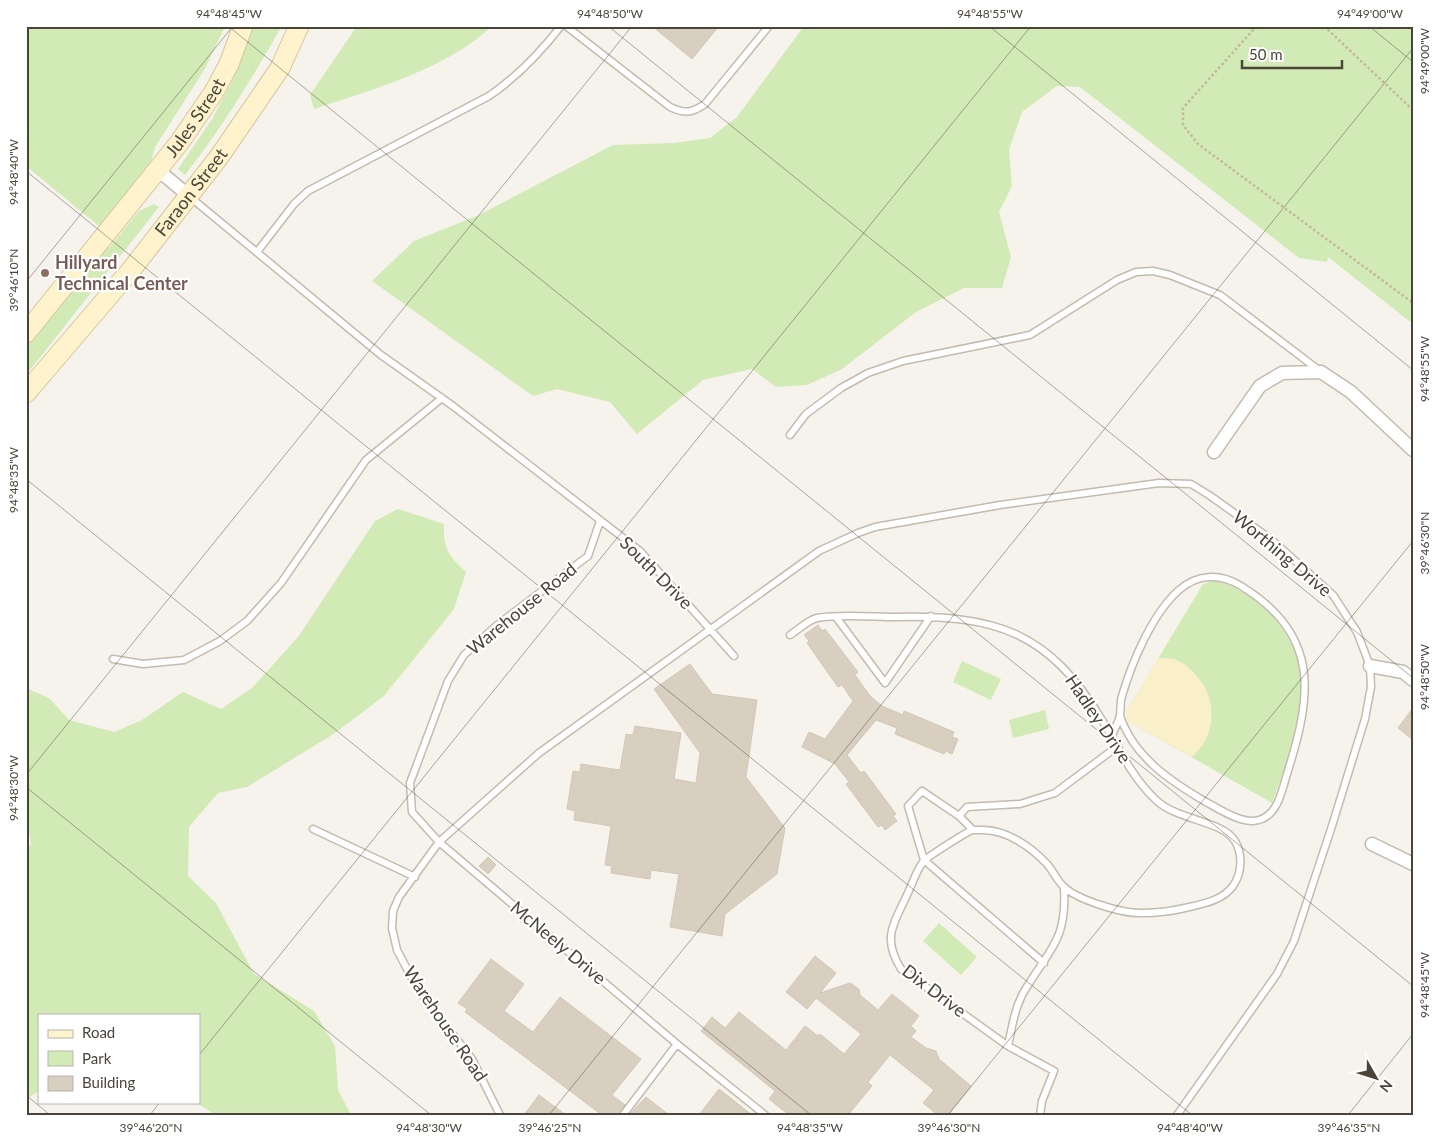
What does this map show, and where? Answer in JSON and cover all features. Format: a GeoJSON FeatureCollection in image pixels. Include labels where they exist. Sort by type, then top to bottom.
{"type":"FeatureCollection","features":[{"type":"Feature","properties":{"kind":"main road","name":"Jules Street"},"geometry":{"type":"LineString","coordinates":[[158,170],[214,92],[229,64],[244,26]]}},
{"type":"Feature","properties":{"kind":"main road","name":"Faraon Street"},"geometry":{"type":"LineString","coordinates":[[26,393],[131,270],[219,158],[280,68],[299,26]]}},
{"type":"Feature","properties":{"kind":"main road"},"geometry":{"type":"LineString","coordinates":[[26,333],[158,170]]}},
{"type":"Feature","properties":{"kind":"street","name":"Jules Street"},"geometry":{"type":"LineString","coordinates":[[158,170],[189,196]]}},
{"type":"Feature","properties":{"kind":"street"},"geometry":{"type":"LineString","coordinates":[[1214,452],[1260,386],[1282,372],[1320,372],[1351,392],[1413,450]]}},
{"type":"Feature","properties":{"kind":"street"},"geometry":{"type":"LineString","coordinates":[[1370,666],[1403,672],[1413,680]]}},
{"type":"Feature","properties":{"kind":"street"},"geometry":{"type":"LineString","coordinates":[[1372,844],[1413,864]]}},
{"type":"Feature","properties":{"kind":"lane"},"geometry":{"type":"LineString","coordinates":[[257,252],[294,204],[308,191],[489,96],[508,83],[530,62],[561,26]]}},
{"type":"Feature","properties":{"kind":"lane"},"geometry":{"type":"LineString","coordinates":[[566,26],[670,107],[682,113],[695,111],[705,104],[769,26]]}},
{"type":"Feature","properties":{"kind":"lane","name":"South Drive"},"geometry":{"type":"LineString","coordinates":[[189,196],[381,354],[442,398],[640,551],[734,656]]}},
{"type":"Feature","properties":{"kind":"lane"},"geometry":{"type":"LineString","coordinates":[[790,435],[806,414],[841,388],[868,373],[903,361],[1030,335],[1116,280],[1136,272],[1153,271],[1170,275],[1220,294],[1273,333],[1320,372]]}},
{"type":"Feature","properties":{"kind":"lane"},"geometry":{"type":"LineString","coordinates":[[113,659],[143,664],[184,660],[220,641],[247,621],[281,583],[366,460],[442,398]]}},
{"type":"Feature","properties":{"kind":"lane","name":"Worthing Drive"},"geometry":{"type":"LineString","coordinates":[[709,629],[819,551],[858,532],[875,527],[1000,505],[1159,483],[1191,484],[1210,494],[1272,540],[1332,595],[1357,632],[1370,666]]}},
{"type":"Feature","properties":{"kind":"lane","name":"Warehouse Road"},"geometry":{"type":"LineString","coordinates":[[500,1115],[472,1059],[417,988],[397,950],[392,928],[393,911],[399,897],[439,842],[412,812],[410,783],[448,681],[464,655],[496,626],[588,556],[600,521]]}},
{"type":"Feature","properties":{"kind":"lane"},"geometry":{"type":"LineString","coordinates":[[1112,736],[1120,716],[1121,698],[1135,658],[1156,619],[1178,591],[1194,580],[1214,576],[1233,581],[1261,598],[1287,626],[1299,654],[1306,678],[1305,707],[1299,736],[1278,803],[1269,814],[1258,820],[1245,820],[1219,810],[1146,760],[1129,739],[1120,716]]}},
{"type":"Feature","properties":{"kind":"lane"},"geometry":{"type":"LineString","coordinates":[[836,618],[885,683],[931,616]]}},
{"type":"Feature","properties":{"kind":"lane","name":"Hadley Drive"},"geometry":{"type":"LineString","coordinates":[[790,635],[815,618],[931,616],[985,622],[1016,632],[1044,650],[1071,675],[1140,782],[1157,801],[1171,811],[1190,819],[1223,828],[1234,840],[1240,853],[1241,866],[1235,882],[1227,893],[1209,902],[1175,910],[1140,914],[1093,902],[1064,887]]}},
{"type":"Feature","properties":{"kind":"lane"},"geometry":{"type":"LineString","coordinates":[[439,842],[539,753],[709,629]]}},
{"type":"Feature","properties":{"kind":"lane"},"geometry":{"type":"LineString","coordinates":[[1177,1115],[1277,974],[1294,941],[1332,829],[1365,719],[1371,687],[1370,666]]}},
{"type":"Feature","properties":{"kind":"lane"},"geometry":{"type":"LineString","coordinates":[[959,816],[967,807],[1020,804],[1055,793],[1118,746]]}},
{"type":"Feature","properties":{"kind":"lane"},"geometry":{"type":"LineString","coordinates":[[973,830],[959,816],[922,791],[908,806],[924,860],[1044,963]]}},
{"type":"Feature","properties":{"kind":"lane"},"geometry":{"type":"LineString","coordinates":[[313,830],[415,877]]}},
{"type":"Feature","properties":{"kind":"lane"},"geometry":{"type":"LineString","coordinates":[[924,860],[973,830],[1001,832],[1026,845],[1047,864],[1064,887],[1065,911],[1057,942],[1024,991],[1014,1017],[1008,1046]]}},
{"type":"Feature","properties":{"kind":"lane","name":"McNeely Drive"},"geometry":{"type":"LineString","coordinates":[[439,842],[677,1044],[765,1115]]}},
{"type":"Feature","properties":{"kind":"lane","name":"Dix Drive"},"geometry":{"type":"LineString","coordinates":[[924,860],[888,937],[893,956],[901,969],[1008,1046],[1054,1071],[1042,1101],[1040,1115]]}},
{"type":"Feature","properties":{"kind":"lane"},"geometry":{"type":"LineString","coordinates":[[623,1115],[677,1044]]}},
{"type":"Feature","properties":{"kind":"path"},"geometry":{"type":"LineString","coordinates":[[1251,26],[1254,29],[1183,108],[1183,125],[1198,144],[1413,303]]}},
{"type":"Feature","properties":{"kind":"path"},"geometry":{"type":"LineString","coordinates":[[1324,26],[1413,110]]}},
{"type":"Feature","properties":{"kind":"green space"},"geometry":{"type":"Polygon","coordinates":[[[26,26],[225,26],[206,67],[155,147],[151,161],[100,227],[26,166],[26,26]]]}},
{"type":"Feature","properties":{"kind":"green space"},"geometry":{"type":"Polygon","coordinates":[[[253,26],[282,26],[212,139],[185,175],[178,169],[212,119],[234,78],[240,54],[253,26]]]}},
{"type":"Feature","properties":{"kind":"green space"},"geometry":{"type":"Polygon","coordinates":[[[357,26],[492,26],[453,55],[431,66],[384,86],[314,109],[310,95],[357,26]]]}},
{"type":"Feature","properties":{"kind":"green space"},"geometry":{"type":"Polygon","coordinates":[[[804,26],[1413,26],[1413,324],[1328,257],[1327,262],[1299,258],[1080,87],[1057,86],[1022,112],[1009,150],[1012,186],[999,212],[1011,257],[1002,288],[964,288],[916,312],[842,369],[807,385],[776,387],[752,369],[703,380],[637,434],[610,402],[557,389],[533,396],[372,281],[414,241],[477,216],[613,145],[674,143],[710,138],[737,117],[804,26]]]}},
{"type":"Feature","properties":{"kind":"green space"},"geometry":{"type":"Polygon","coordinates":[[[154,204],[159,207],[26,375],[26,346],[105,247],[109,248],[139,211],[154,204]]]}},
{"type":"Feature","properties":{"kind":"green space"},"geometry":{"type":"Polygon","coordinates":[[[398,509],[444,524],[444,539],[448,551],[466,572],[454,609],[384,696],[335,733],[247,787],[218,793],[189,827],[188,876],[216,903],[254,974],[314,1011],[335,1046],[338,1090],[351,1115],[216,1115],[198,1104],[200,1104],[200,1014],[38,1014],[38,1092],[26,1099],[26,855],[31,843],[26,815],[26,688],[49,698],[69,720],[114,732],[142,720],[183,692],[221,709],[252,688],[298,637],[375,521],[398,509]]]}},
{"type":"Feature","properties":{"kind":"green space"},"geometry":{"type":"Polygon","coordinates":[[[1216,580],[1235,588],[1268,612],[1292,644],[1299,663],[1302,684],[1300,717],[1294,742],[1272,803],[1128,721],[1126,712],[1203,584],[1216,580]]]}},
{"type":"Feature","properties":{"kind":"green space"},"geometry":{"type":"Polygon","coordinates":[[[962,661],[1001,679],[991,700],[953,682],[962,661]]]}},
{"type":"Feature","properties":{"kind":"green space"},"geometry":{"type":"Polygon","coordinates":[[[1045,710],[1049,729],[1013,738],[1009,720],[1045,710]]]}},
{"type":"Feature","properties":{"kind":"green space"},"geometry":{"type":"Polygon","coordinates":[[[939,923],[977,957],[961,975],[923,941],[939,923]]]}},
{"type":"Feature","properties":{"kind":"sand"},"geometry":{"type":"Polygon","coordinates":[[[1158,658],[1174,659],[1186,666],[1194,672],[1208,695],[1212,717],[1210,728],[1200,748],[1192,757],[1128,721],[1126,712],[1158,658]]]}},
{"type":"Feature","properties":{"kind":"building"},"geometry":{"type":"Polygon","coordinates":[[[652,26],[719,26],[692,59],[652,26]]]}},
{"type":"Feature","properties":{"kind":"building"},"geometry":{"type":"Polygon","coordinates":[[[818,625],[822,631],[825,629],[858,672],[855,675],[870,696],[882,706],[903,715],[904,711],[954,732],[952,737],[958,739],[952,754],[946,751],[944,754],[895,734],[897,728],[876,720],[847,755],[861,773],[864,771],[896,814],[893,816],[897,821],[885,830],[882,825],[878,827],[846,784],[849,782],[835,764],[802,747],[809,732],[825,739],[853,701],[842,685],[838,687],[807,643],[809,641],[804,635],[818,625]]]}},
{"type":"Feature","properties":{"kind":"building"},"geometry":{"type":"Polygon","coordinates":[[[690,664],[712,694],[757,700],[746,777],[785,828],[777,874],[725,914],[722,936],[670,927],[679,874],[651,870],[650,879],[611,873],[612,866],[605,865],[611,826],[574,820],[575,811],[567,809],[573,771],[580,772],[581,764],[620,770],[626,734],[633,735],[635,726],[681,733],[674,779],[696,783],[700,753],[654,689],[690,664]]]}},
{"type":"Feature","properties":{"kind":"building"},"geometry":{"type":"Polygon","coordinates":[[[1413,708],[1413,740],[1398,728],[1413,708]]]}},
{"type":"Feature","properties":{"kind":"building"},"geometry":{"type":"Polygon","coordinates":[[[488,857],[496,865],[488,874],[479,866],[488,857]]]}},
{"type":"Feature","properties":{"kind":"building"},"geometry":{"type":"Polygon","coordinates":[[[815,956],[836,973],[820,993],[850,983],[859,989],[860,995],[878,1010],[892,994],[919,1016],[911,1026],[916,1031],[911,1037],[926,1048],[936,1051],[939,1059],[971,1086],[948,1115],[938,1115],[923,1103],[934,1090],[890,1055],[868,1082],[872,1086],[848,1115],[789,1115],[769,1099],[775,1091],[701,1031],[712,1017],[725,1028],[739,1012],[786,1050],[805,1026],[818,1036],[820,1034],[844,1054],[861,1034],[816,998],[807,1009],[786,992],[815,956]]]}},
{"type":"Feature","properties":{"kind":"building"},"geometry":{"type":"Polygon","coordinates":[[[491,959],[524,984],[504,1011],[533,1032],[560,997],[641,1059],[612,1095],[625,1105],[618,1115],[602,1115],[465,1012],[467,1009],[458,1003],[491,959]]]}},
{"type":"Feature","properties":{"kind":"building"},"geometry":{"type":"Polygon","coordinates":[[[719,1089],[752,1115],[699,1115],[719,1089]]]}},
{"type":"Feature","properties":{"kind":"building"},"geometry":{"type":"Polygon","coordinates":[[[539,1095],[566,1115],[524,1115],[539,1095]]]}},
{"type":"Feature","properties":{"kind":"building"},"geometry":{"type":"Polygon","coordinates":[[[646,1097],[669,1115],[629,1115],[646,1097]]]}},
{"type":"Feature","properties":{"kind":"place","name":"Hillyard Technical Center"},"geometry":{"type":"Point","coordinates":[45,273]}}]}
